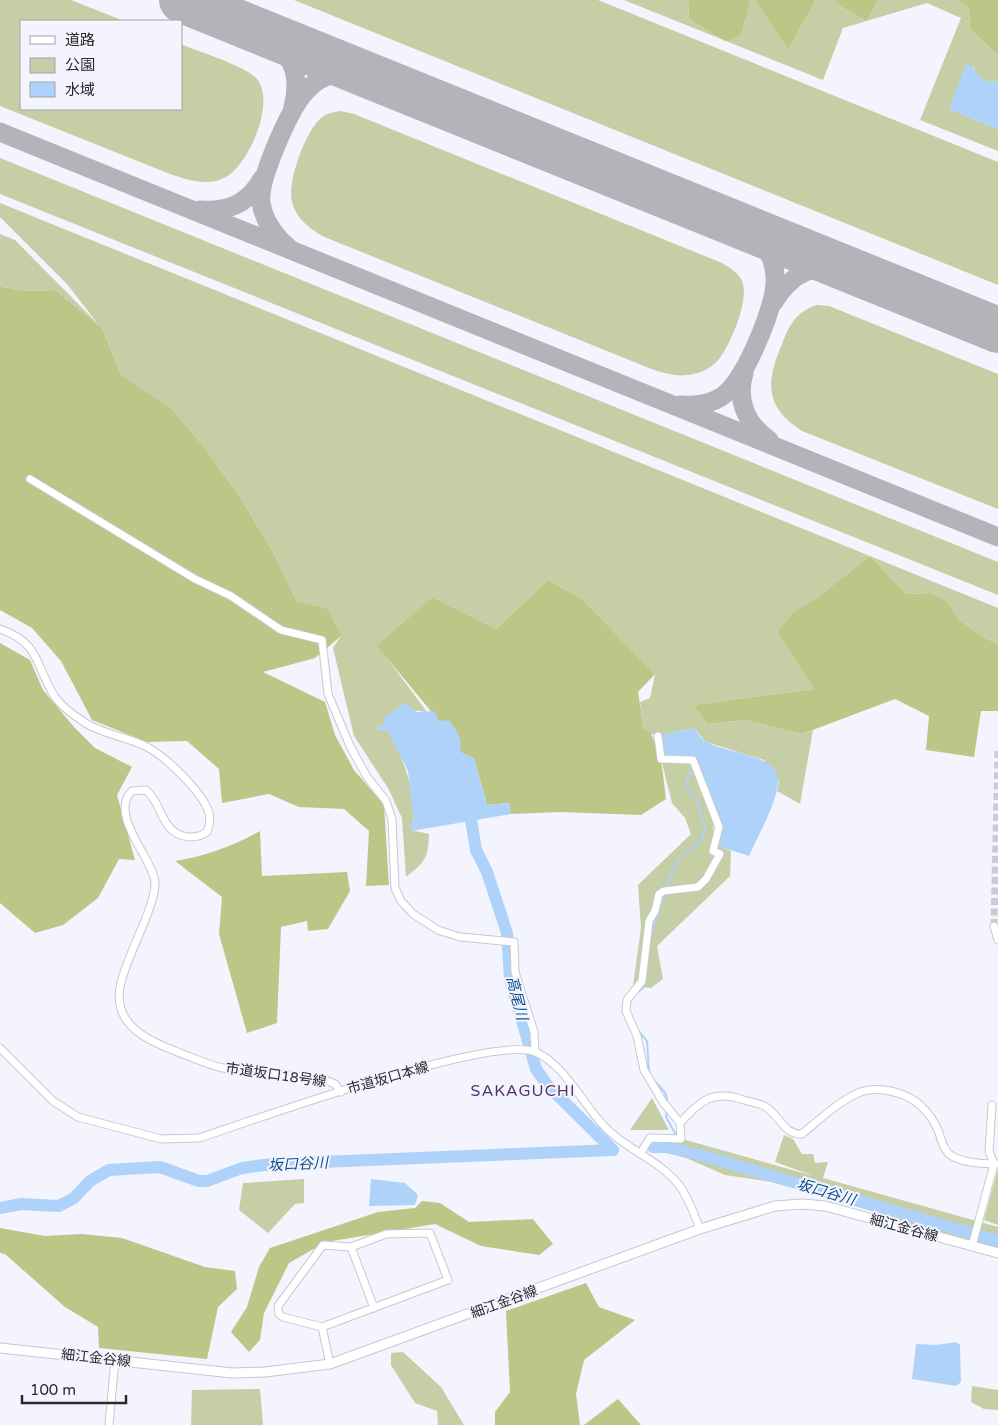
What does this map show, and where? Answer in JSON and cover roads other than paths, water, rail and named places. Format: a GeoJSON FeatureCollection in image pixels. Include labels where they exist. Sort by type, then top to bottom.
{"type":"FeatureCollection","features":[{"type":"Feature","properties":{"kind":"main road","name":"細江金谷線"},"geometry":{"type":"LineString","coordinates":[[0,1348],[232,1372],[266,1372],[330,1364],[700,1229],[775,1206],[803,1204],[825,1206],[973,1243],[998,1254]]}},
{"type":"Feature","properties":{"kind":"street"},"geometry":{"type":"LineString","coordinates":[[30,478],[195,579],[231,596],[280,630],[322,640],[324,664],[332,704],[350,746],[368,777],[386,801],[392,819],[395,888],[401,901],[413,914],[438,930],[460,937],[514,942],[515,972],[534,1032],[534,1051]]}},
{"type":"Feature","properties":{"kind":"street","name":"市道坂口18号線"},"geometry":{"type":"LineString","coordinates":[[0,629],[23,639],[32,649],[51,690],[62,705],[98,730],[139,744],[157,754],[196,791],[209,811],[210,821],[207,832],[203,835],[191,837],[172,831],[165,824],[154,800],[146,790],[132,791],[126,799],[127,814],[134,838],[150,868],[155,882],[150,904],[120,987],[121,1010],[128,1024],[150,1040],[214,1066],[325,1080],[334,1084],[341,1092]]}},
{"type":"Feature","properties":{"kind":"street"},"geometry":{"type":"LineString","coordinates":[[640,1154],[650,1138],[681,1139],[680,1123],[667,1107],[644,1070],[637,1036],[626,1011],[627,1000],[642,981],[648,927],[659,894],[664,891],[698,887],[706,879],[720,854],[713,851],[719,827],[693,760],[661,758],[658,736]]}},
{"type":"Feature","properties":{"kind":"street"},"geometry":{"type":"LineString","coordinates":[[994,926],[998,940]]}},
{"type":"Feature","properties":{"kind":"street","name":"市道坂口本線"},"geometry":{"type":"LineString","coordinates":[[0,1048],[64,1110],[92,1122],[161,1139],[199,1138],[415,1070],[511,1049],[534,1051],[555,1064],[591,1113],[608,1130],[678,1184],[687,1198],[700,1229]]}},
{"type":"Feature","properties":{"kind":"street"},"geometry":{"type":"LineString","coordinates":[[680,1123],[704,1100],[712,1096],[730,1095],[766,1107],[789,1131],[802,1134],[821,1118],[859,1093],[894,1091],[910,1096],[922,1107],[937,1128],[943,1145],[950,1155],[963,1160],[996,1164]]}},
{"type":"Feature","properties":{"kind":"street"},"geometry":{"type":"LineString","coordinates":[[973,1243],[996,1164],[989,1151],[992,1105]]}},
{"type":"Feature","properties":{"kind":"street"},"geometry":{"type":"LineString","coordinates":[[430,1233],[448,1280],[374,1308],[322,1327],[283,1317],[279,1314],[278,1306],[323,1245],[351,1247],[386,1234],[430,1233]]}},
{"type":"Feature","properties":{"kind":"street"},"geometry":{"type":"LineString","coordinates":[[351,1247],[374,1308]]}},
{"type":"Feature","properties":{"kind":"street"},"geometry":{"type":"LineString","coordinates":[[322,1327],[330,1364]]}},
{"type":"Feature","properties":{"kind":"street"},"geometry":{"type":"LineString","coordinates":[[109,1425],[116,1359]]}},
{"type":"Feature","properties":{"kind":"water"},"geometry":{"type":"Polygon","coordinates":[[[966,64],[987,81],[998,81],[998,129],[949,109],[966,64]]]}},
{"type":"Feature","properties":{"kind":"water"},"geometry":{"type":"Polygon","coordinates":[[[405,703],[417,712],[434,711],[439,721],[449,720],[460,739],[460,752],[474,758],[487,805],[509,803],[511,814],[411,831],[410,823],[414,822],[408,771],[387,730],[377,729],[377,726],[385,724],[383,719],[405,703]]]}},
{"type":"Feature","properties":{"kind":"water"},"geometry":{"type":"Polygon","coordinates":[[[694,728],[707,742],[763,761],[772,766],[777,774],[778,784],[773,802],[749,856],[715,845],[719,827],[693,760],[661,759],[658,736],[694,728]]]}},
{"type":"Feature","properties":{"kind":"water"},"geometry":{"type":"Polygon","coordinates":[[[371,1179],[405,1183],[418,1195],[415,1205],[369,1206],[371,1179]]]}},
{"type":"Feature","properties":{"kind":"water"},"geometry":{"type":"Polygon","coordinates":[[[956,1342],[960,1345],[961,1382],[956,1386],[912,1379],[916,1344],[936,1345],[956,1342]]]}},
{"type":"Feature","properties":{"kind":"waterway"},"geometry":{"type":"LineString","coordinates":[[666,888],[679,858],[703,839],[705,827],[698,802],[687,786],[689,773],[696,772]]}},
{"type":"Feature","properties":{"kind":"waterway","name":"高尾川"},"geometry":{"type":"LineString","coordinates":[[471,820],[476,850],[487,872],[507,933],[510,979],[536,1069],[548,1086],[613,1150]]}},
{"type":"Feature","properties":{"kind":"waterway"},"geometry":{"type":"LineString","coordinates":[[650,938],[664,894]]}},
{"type":"Feature","properties":{"kind":"waterway"},"geometry":{"type":"LineString","coordinates":[[636,994],[643,988],[645,982]]}},
{"type":"Feature","properties":{"kind":"waterway"},"geometry":{"type":"LineString","coordinates":[[636,1028],[647,1041],[649,1072]]}},
{"type":"Feature","properties":{"kind":"waterway"},"geometry":{"type":"LineString","coordinates":[[655,1082],[665,1093],[667,1102]]}},
{"type":"Feature","properties":{"kind":"waterway"},"geometry":{"type":"LineString","coordinates":[[667,1110],[666,1117],[677,1137]]}},
{"type":"Feature","properties":{"kind":"waterway","name":"坂口谷川"},"geometry":{"type":"LineString","coordinates":[[678,1141],[680,1147],[733,1165]]}},
{"type":"Feature","properties":{"kind":"waterway","name":"坂口谷川"},"geometry":{"type":"LineString","coordinates":[[653,1147],[666,1147],[700,1155],[998,1241]]}},
{"type":"Feature","properties":{"kind":"waterway","name":"坂口谷川"},"geometry":{"type":"LineString","coordinates":[[0,1208],[21,1204],[59,1206],[74,1198],[90,1181],[109,1170],[160,1167],[199,1181],[207,1181],[242,1168],[272,1164],[613,1150]]}},
{"type":"Feature","properties":{"kind":"tunnel"},"geometry":{"type":"LineString","coordinates":[[994,926],[998,751]]}},
{"type":"Feature","properties":{"kind":"district","name":"SAKAGUCHI"},"geometry":{"type":"Point","coordinates":[523,1091]}}]}
